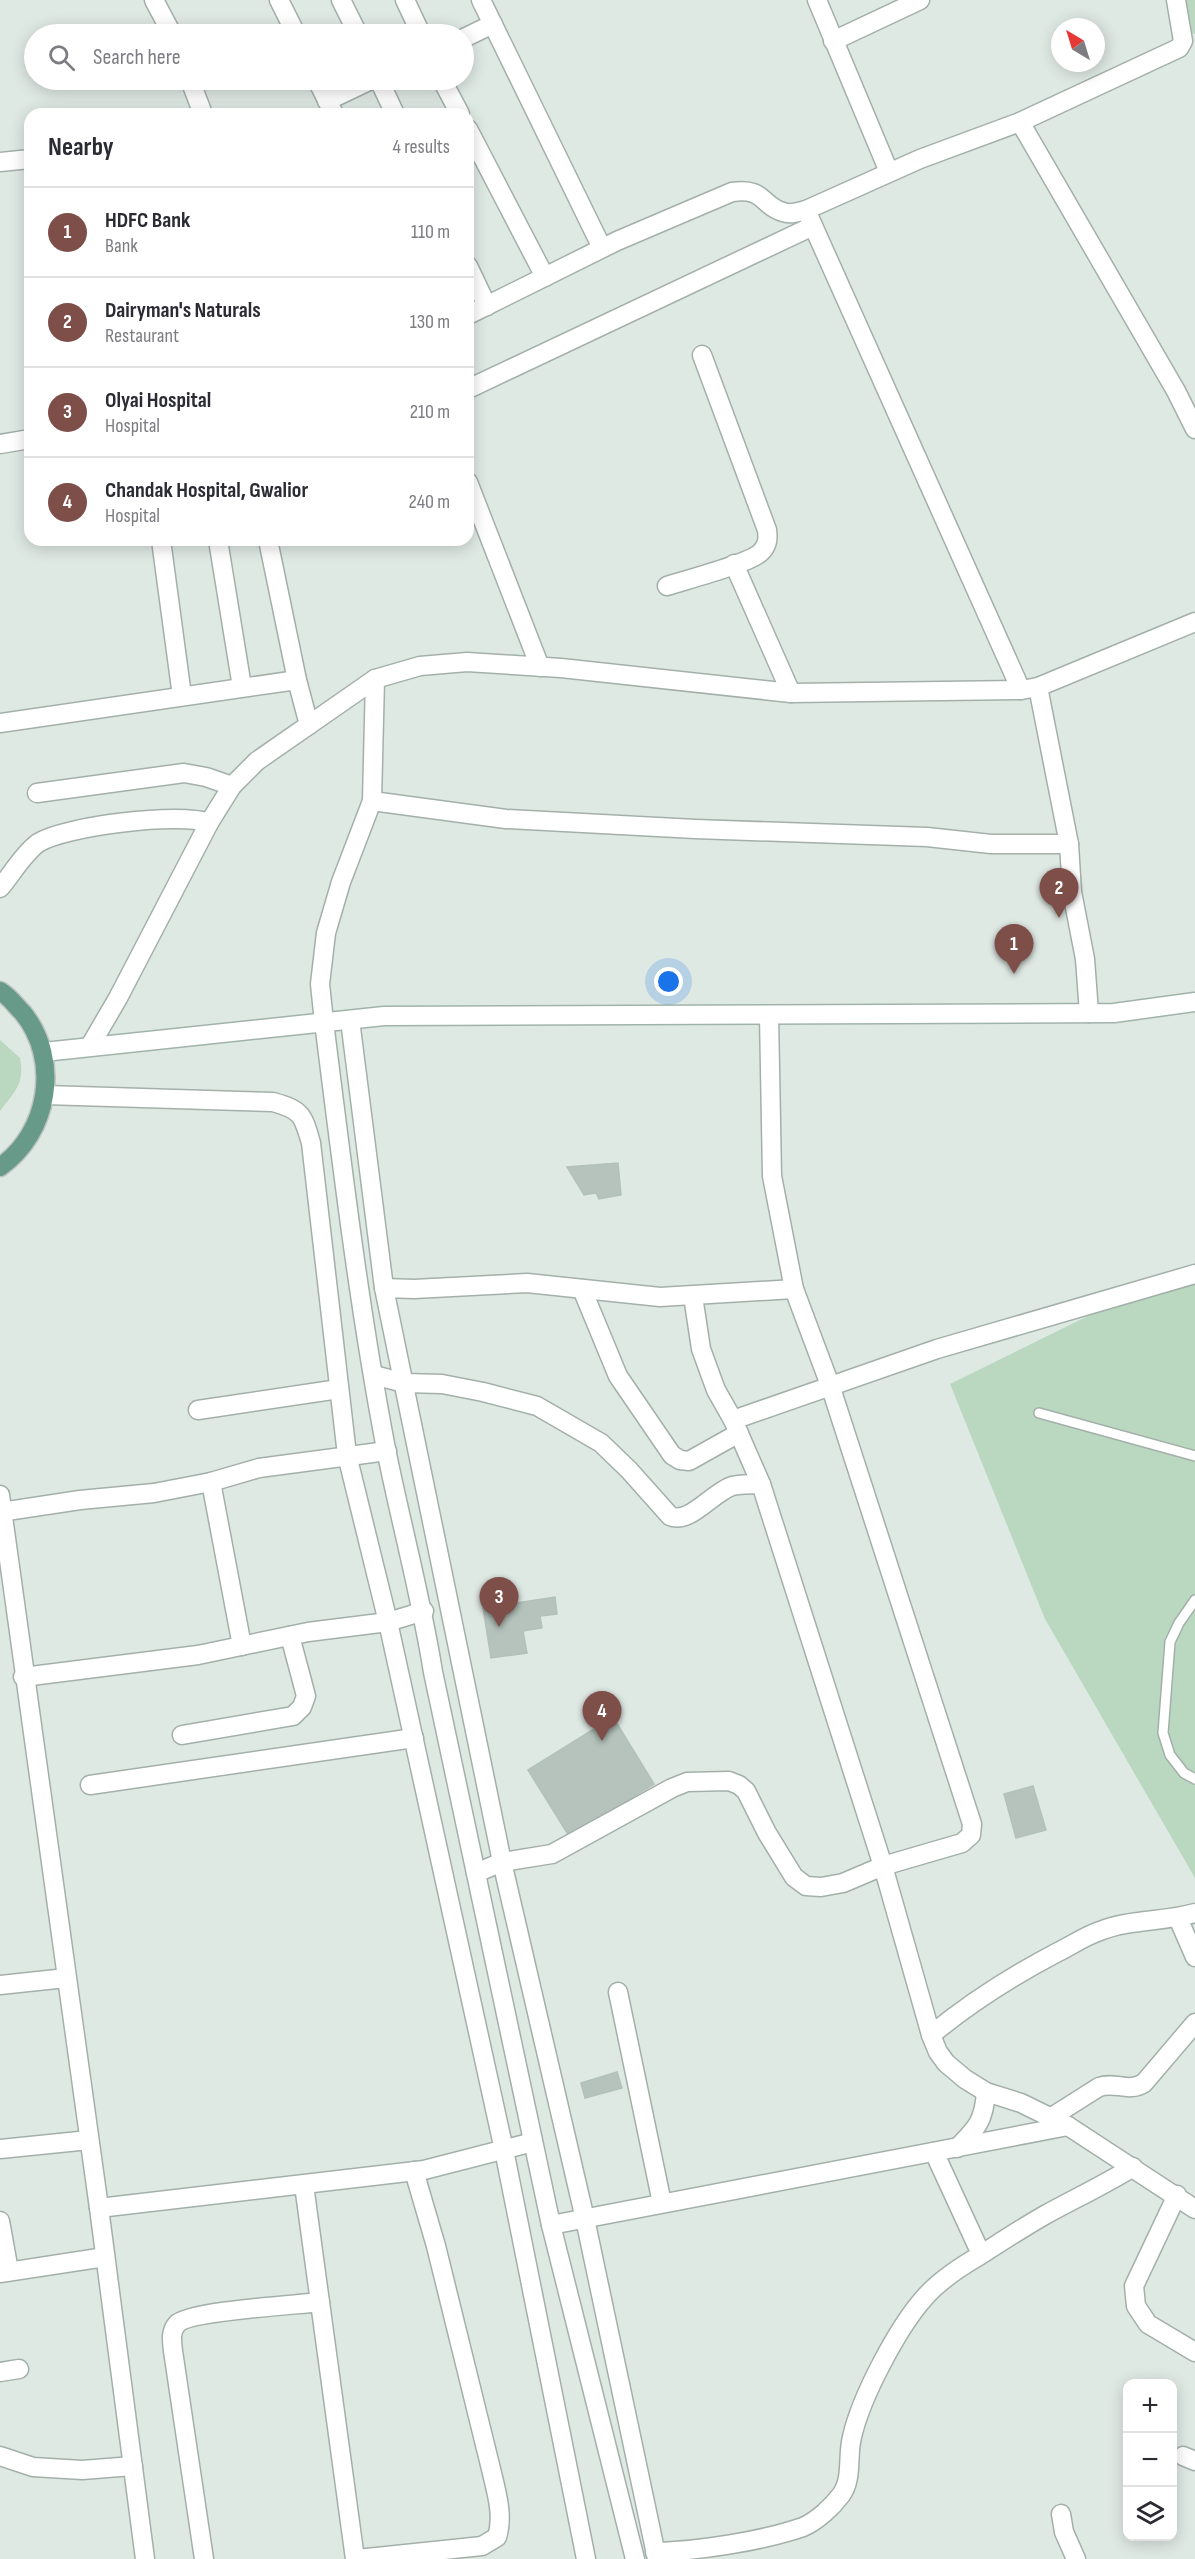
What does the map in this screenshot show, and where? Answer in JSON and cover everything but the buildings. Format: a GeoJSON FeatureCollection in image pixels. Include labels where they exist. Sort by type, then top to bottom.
{"type":"FeatureCollection","features":[{"type":"Feature","properties":{"kind":"main road"},"geometry":{"type":"LineString","coordinates":[[0,991],[8,996],[32,1025],[44,1052],[45,1095],[34,1129],[14,1157],[0,1167]]}},
{"type":"Feature","properties":{"kind":"street"},"geometry":{"type":"LineString","coordinates":[[154,0],[167,24]]}},
{"type":"Feature","properties":{"kind":"street"},"geometry":{"type":"LineString","coordinates":[[279,0],[291,24]]}},
{"type":"Feature","properties":{"kind":"street"},"geometry":{"type":"LineString","coordinates":[[341,0],[353,24]]}},
{"type":"Feature","properties":{"kind":"street"},"geometry":{"type":"LineString","coordinates":[[405,0],[416,24]]}},
{"type":"Feature","properties":{"kind":"street"},"geometry":{"type":"LineString","coordinates":[[481,0],[602,248]]}},
{"type":"Feature","properties":{"kind":"street"},"geometry":{"type":"LineString","coordinates":[[817,0],[889,172]]}},
{"type":"Feature","properties":{"kind":"street"},"geometry":{"type":"LineString","coordinates":[[833,41],[920,0]]}},
{"type":"Feature","properties":{"kind":"street"},"geometry":{"type":"LineString","coordinates":[[474,386],[810,218],[889,172],[1020,122],[1179,48],[1183,41],[1176,0]]}},
{"type":"Feature","properties":{"kind":"street"},"geometry":{"type":"LineString","coordinates":[[474,33],[493,24]]}},
{"type":"Feature","properties":{"kind":"street"},"geometry":{"type":"LineString","coordinates":[[194,90],[201,108]]}},
{"type":"Feature","properties":{"kind":"street"},"geometry":{"type":"LineString","coordinates":[[322,90],[330,107],[356,90]]}},
{"type":"Feature","properties":{"kind":"street"},"geometry":{"type":"LineString","coordinates":[[384,90],[392,108]]}},
{"type":"Feature","properties":{"kind":"street"},"geometry":{"type":"LineString","coordinates":[[447,90],[457,108]]}},
{"type":"Feature","properties":{"kind":"street"},"geometry":{"type":"LineString","coordinates":[[1020,122],[1176,391],[1195,429]]}},
{"type":"Feature","properties":{"kind":"street"},"geometry":{"type":"LineString","coordinates":[[474,141],[545,277]]}},
{"type":"Feature","properties":{"kind":"street"},"geometry":{"type":"LineString","coordinates":[[0,162],[24,160]]}},
{"type":"Feature","properties":{"kind":"street"},"geometry":{"type":"LineString","coordinates":[[474,312],[602,248],[732,192],[744,190],[758,194],[783,212],[810,218]]}},
{"type":"Feature","properties":{"kind":"street"},"geometry":{"type":"LineString","coordinates":[[810,218],[1030,688],[1069,844],[1072,892],[1084,959],[1089,1013]]}},
{"type":"Feature","properties":{"kind":"street"},"geometry":{"type":"LineString","coordinates":[[474,279],[487,306]]}},
{"type":"Feature","properties":{"kind":"street"},"geometry":{"type":"LineString","coordinates":[[667,586],[761,553],[768,542],[767,530],[702,355]]}},
{"type":"Feature","properties":{"kind":"street"},"geometry":{"type":"LineString","coordinates":[[0,444],[24,440]]}},
{"type":"Feature","properties":{"kind":"street"},"geometry":{"type":"LineString","coordinates":[[474,497],[540,667]]}},
{"type":"Feature","properties":{"kind":"street"},"geometry":{"type":"LineString","coordinates":[[162,546],[182,696]]}},
{"type":"Feature","properties":{"kind":"street"},"geometry":{"type":"LineString","coordinates":[[219,546],[242,687]]}},
{"type":"Feature","properties":{"kind":"street"},"geometry":{"type":"LineString","coordinates":[[269,546],[297,680],[309,725]]}},
{"type":"Feature","properties":{"kind":"street"},"geometry":{"type":"LineString","coordinates":[[734,564],[791,693]]}},
{"type":"Feature","properties":{"kind":"street"},"geometry":{"type":"LineString","coordinates":[[90,1046],[118,998],[208,823],[232,786],[257,761],[375,679],[420,666],[467,662],[540,667],[791,693],[1030,688],[1195,622]]}},
{"type":"Feature","properties":{"kind":"street"},"geometry":{"type":"LineString","coordinates":[[375,679],[372,801],[340,882],[326,933],[320,984],[358,1290],[387,1450],[424,1611],[433,1672],[551,2225],[635,2559]]}},
{"type":"Feature","properties":{"kind":"street"},"geometry":{"type":"LineString","coordinates":[[0,723],[297,680]]}},
{"type":"Feature","properties":{"kind":"street"},"geometry":{"type":"LineString","coordinates":[[37,793],[184,773],[207,777],[232,786]]}},
{"type":"Feature","properties":{"kind":"street"},"geometry":{"type":"LineString","coordinates":[[372,801],[506,819],[695,829],[927,837],[991,844],[1069,844]]}},
{"type":"Feature","properties":{"kind":"street"},"geometry":{"type":"LineString","coordinates":[[0,888],[30,849],[50,837],[70,830],[179,818],[199,819],[208,823]]}},
{"type":"Feature","properties":{"kind":"street"},"geometry":{"type":"LineString","coordinates":[[44,1052],[396,1016],[1114,1013],[1195,1002]]}},
{"type":"Feature","properties":{"kind":"street"},"geometry":{"type":"LineString","coordinates":[[476,1873],[502,1862],[552,1854],[687,1782],[729,1781],[746,1791],[766,1833],[794,1877],[806,1886],[821,1887],[843,1883],[883,1866],[962,1843],[971,1835],[972,1824],[830,1385],[794,1289],[772,1176],[769,1015]]}},
{"type":"Feature","properties":{"kind":"street"},"geometry":{"type":"LineString","coordinates":[[350,1020],[384,1288],[502,1862],[585,2219],[656,2556],[750,2540],[804,2526],[826,2511],[843,2493],[849,2470],[851,2438],[862,2408],[902,2327],[926,2295],[958,2269],[1002,2240],[1104,2186],[1133,2167]]}},
{"type":"Feature","properties":{"kind":"street"},"geometry":{"type":"LineString","coordinates":[[45,1095],[273,1102],[292,1107],[303,1116],[311,1143],[347,1455],[388,1622],[504,2150],[586,2559]]}},
{"type":"Feature","properties":{"kind":"street"},"geometry":{"type":"LineString","coordinates":[[582,1289],[618,1376],[672,1455],[680,1460],[689,1461],[736,1427],[830,1385],[938,1349],[1195,1274]]}},
{"type":"Feature","properties":{"kind":"street"},"geometry":{"type":"LineString","coordinates":[[384,1288],[414,1289],[527,1283],[616,1294],[693,1296],[794,1289]]}},
{"type":"Feature","properties":{"kind":"street"},"geometry":{"type":"LineString","coordinates":[[693,1296],[701,1348],[716,1390],[736,1427],[761,1484],[883,1866],[931,2035],[938,2052],[946,2063],[965,2079],[986,2092],[1021,2103],[1068,2126],[1177,2195],[1195,2209]]}},
{"type":"Feature","properties":{"kind":"street"},"geometry":{"type":"LineString","coordinates":[[374,1375],[404,1383],[442,1384],[537,1406],[601,1443],[629,1470],[670,1516],[677,1519],[685,1517],[732,1486],[761,1484]]}},
{"type":"Feature","properties":{"kind":"street"},"geometry":{"type":"LineString","coordinates":[[198,1410],[339,1389]]}},
{"type":"Feature","properties":{"kind":"street"},"geometry":{"type":"LineString","coordinates":[[145,2559],[99,2208],[1,1506],[154,1493],[211,1482],[259,1468],[387,1450]]}},
{"type":"Feature","properties":{"kind":"street"},"geometry":{"type":"LineString","coordinates":[[211,1482],[242,1646]]}},
{"type":"Feature","properties":{"kind":"street"},"geometry":{"type":"LineString","coordinates":[[24,1677],[198,1655],[290,1636],[388,1622],[424,1611]]}},
{"type":"Feature","properties":{"kind":"street"},"geometry":{"type":"LineString","coordinates":[[182,1735],[293,1716],[302,1707],[306,1696],[290,1636]]}},
{"type":"Feature","properties":{"kind":"street"},"geometry":{"type":"LineString","coordinates":[[90,1785],[414,1738]]}},
{"type":"Feature","properties":{"kind":"street"},"geometry":{"type":"LineString","coordinates":[[931,2035],[967,2006],[1012,1976],[1100,1930],[1135,1922],[1186,1916],[1195,1957]]}},
{"type":"Feature","properties":{"kind":"street"},"geometry":{"type":"LineString","coordinates":[[0,1985],[66,1978]]}},
{"type":"Feature","properties":{"kind":"street"},"geometry":{"type":"LineString","coordinates":[[618,1992],[662,2204]]}},
{"type":"Feature","properties":{"kind":"street"},"geometry":{"type":"LineString","coordinates":[[1050,2118],[1099,2087],[1108,2084],[1129,2089],[1144,2083],[1195,2023]]}},
{"type":"Feature","properties":{"kind":"street"},"geometry":{"type":"LineString","coordinates":[[957,2148],[976,2129],[984,2113],[986,2092]]}},
{"type":"Feature","properties":{"kind":"street"},"geometry":{"type":"LineString","coordinates":[[551,2225],[1068,2126]]}},
{"type":"Feature","properties":{"kind":"street"},"geometry":{"type":"LineString","coordinates":[[0,2149],[89,2140]]}},
{"type":"Feature","properties":{"kind":"street"},"geometry":{"type":"LineString","coordinates":[[99,2208],[414,2171],[533,2142]]}},
{"type":"Feature","properties":{"kind":"street"},"geometry":{"type":"LineString","coordinates":[[934,2152],[981,2254]]}},
{"type":"Feature","properties":{"kind":"street"},"geometry":{"type":"LineString","coordinates":[[304,2184],[356,2559],[482,2546],[496,2537],[500,2527],[498,2504],[438,2258],[414,2171]]}},
{"type":"Feature","properties":{"kind":"street"},"geometry":{"type":"LineString","coordinates":[[1177,2195],[1134,2286],[1136,2306],[1148,2324],[1195,2352]]}},
{"type":"Feature","properties":{"kind":"street"},"geometry":{"type":"LineString","coordinates":[[0,2221],[4,2272],[105,2257]]}},
{"type":"Feature","properties":{"kind":"street"},"geometry":{"type":"LineString","coordinates":[[204,2559],[173,2351],[172,2334],[175,2326],[183,2318],[320,2302]]}},
{"type":"Feature","properties":{"kind":"street"},"geometry":{"type":"LineString","coordinates":[[0,2372],[20,2369]]}},
{"type":"Feature","properties":{"kind":"street"},"geometry":{"type":"LineString","coordinates":[[0,2456],[33,2467],[82,2470],[133,2466]]}},
{"type":"Feature","properties":{"kind":"street"},"geometry":{"type":"LineString","coordinates":[[1061,2514],[1064,2532],[1076,2559]]}},
{"type":"Feature","properties":{"kind":"lane"},"geometry":{"type":"LineString","coordinates":[[1039,1413],[1195,1456]]}},
{"type":"Feature","properties":{"kind":"lane"},"geometry":{"type":"LineString","coordinates":[[1195,1600],[1179,1623],[1170,1642],[1163,1733],[1170,1755],[1184,1773],[1195,1779]]}},
{"type":"Feature","properties":{"kind":"green space"},"geometry":{"type":"Polygon","coordinates":[[[1166,0],[1195,0],[1195,34],[1184,30],[1166,0]]]}},
{"type":"Feature","properties":{"kind":"green space"},"geometry":{"type":"Polygon","coordinates":[[[0,1040],[20,1058],[21,1074],[18,1087],[0,1111],[0,1040]]]}},
{"type":"Feature","properties":{"kind":"green space"},"geometry":{"type":"Polygon","coordinates":[[[1195,1263],[1195,1878],[1045,1619],[950,1384],[1195,1263]]]}},
{"type":"Feature","properties":{"kind":"place","name":"Dairyman's Naturals"},"geometry":{"type":"Point","coordinates":[1059,918]}},
{"type":"Feature","properties":{"kind":"place","name":"HDFC Bank"},"geometry":{"type":"Point","coordinates":[1014,974]}},
{"type":"Feature","properties":{"kind":"place","name":"Olyai Hospital"},"geometry":{"type":"Point","coordinates":[499,1627]}},
{"type":"Feature","properties":{"kind":"place","name":"Chandak Hospital, Gwalior"},"geometry":{"type":"Point","coordinates":[602,1741]}}]}
